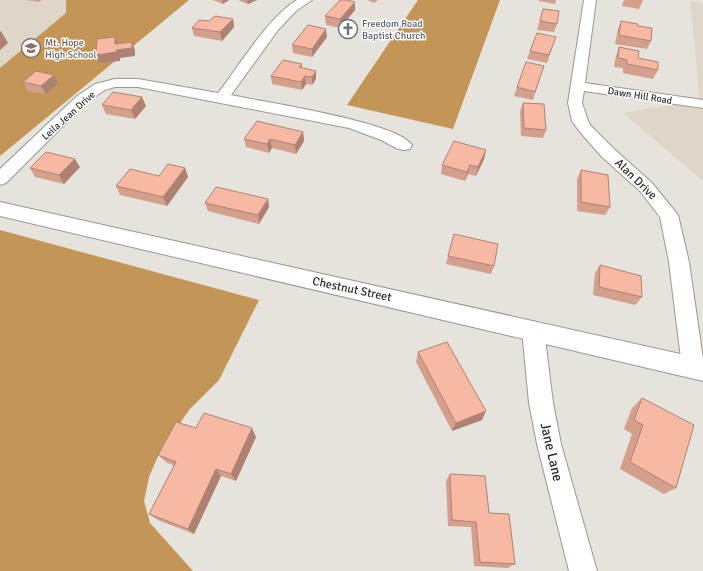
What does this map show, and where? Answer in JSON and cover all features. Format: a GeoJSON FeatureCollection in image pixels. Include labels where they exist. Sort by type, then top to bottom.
{"type":"FeatureCollection","features":[{"type":"Feature","properties":{"kind":"street"},"geometry":{"type":"LineString","coordinates":[[222,98],[274,27],[292,8],[306,0]]}},
{"type":"Feature","properties":{"kind":"street","name":"Alan Drive"},"geometry":{"type":"LineString","coordinates":[[590,0],[575,103],[580,121],[608,153],[655,196],[669,215],[698,369]]}},
{"type":"Feature","properties":{"kind":"street","name":"Leila Jean Drive"},"geometry":{"type":"LineString","coordinates":[[0,179],[82,99],[100,87],[116,83],[138,84],[222,98],[352,124],[387,136],[404,144]]}},
{"type":"Feature","properties":{"kind":"street","name":"Dawn Hill Road"},"geometry":{"type":"LineString","coordinates":[[577,86],[703,104]]}},
{"type":"Feature","properties":{"kind":"street","name":"Chestnut Street"},"geometry":{"type":"LineString","coordinates":[[0,209],[698,369]]}},
{"type":"Feature","properties":{"kind":"street","name":"Jane Lane"},"geometry":{"type":"LineString","coordinates":[[533,330],[541,403],[549,444],[583,571]]}},
{"type":"Feature","properties":{"kind":"shaded area","name":"Mt. Hope High School"},"geometry":{"type":"Polygon","coordinates":[[[0,0],[126,0],[0,97],[0,0]]]}},
{"type":"Feature","properties":{"kind":"shaded area"},"geometry":{"type":"Polygon","coordinates":[[[66,0],[189,0],[0,156],[0,68],[66,13],[66,0]]]}},
{"type":"Feature","properties":{"kind":"shaded area"},"geometry":{"type":"Polygon","coordinates":[[[418,0],[500,0],[453,129],[347,105],[418,0]]]}},
{"type":"Feature","properties":{"kind":"shaded area"},"geometry":{"type":"Polygon","coordinates":[[[690,1],[703,3],[703,181],[623,113],[670,105],[699,98],[690,1]]]}},
{"type":"Feature","properties":{"kind":"shaded area"},"geometry":{"type":"Polygon","coordinates":[[[0,230],[259,300],[219,380],[189,410],[159,454],[149,477],[144,501],[150,523],[193,571],[0,571],[0,230]]]}},
{"type":"Feature","properties":{"kind":"building"},"geometry":{"type":"Polygon","coordinates":[[[340,0],[355,2],[340,19],[325,16],[340,0]]]}},
{"type":"Feature","properties":{"kind":"building"},"geometry":{"type":"Polygon","coordinates":[[[543,9],[559,11],[557,24],[540,21],[543,9]]]}},
{"type":"Feature","properties":{"kind":"building"},"geometry":{"type":"Polygon","coordinates":[[[215,16],[233,19],[220,32],[192,28],[199,20],[209,21],[215,16]]]}},
{"type":"Feature","properties":{"kind":"building"},"geometry":{"type":"Polygon","coordinates":[[[621,21],[652,28],[651,41],[619,35],[621,21]]]}},
{"type":"Feature","properties":{"kind":"building"},"geometry":{"type":"Polygon","coordinates":[[[308,25],[326,29],[312,49],[292,45],[308,25]]]}},
{"type":"Feature","properties":{"kind":"building"},"geometry":{"type":"Polygon","coordinates":[[[537,33],[556,37],[549,55],[530,51],[537,33]]]}},
{"type":"Feature","properties":{"kind":"building"},"geometry":{"type":"Polygon","coordinates":[[[115,37],[115,44],[132,42],[132,48],[96,55],[97,39],[115,37]]]}},
{"type":"Feature","properties":{"kind":"building"},"geometry":{"type":"Polygon","coordinates":[[[619,47],[639,51],[638,58],[658,62],[658,70],[627,64],[627,60],[618,58],[619,47]]]}},
{"type":"Feature","properties":{"kind":"building"},"geometry":{"type":"Polygon","coordinates":[[[283,60],[302,64],[299,67],[316,71],[312,77],[305,76],[301,82],[271,76],[283,60]]]}},
{"type":"Feature","properties":{"kind":"building"},"geometry":{"type":"Polygon","coordinates":[[[526,62],[544,66],[535,92],[517,87],[526,62]]]}},
{"type":"Feature","properties":{"kind":"building"},"geometry":{"type":"Polygon","coordinates":[[[36,71],[54,75],[41,86],[23,82],[36,71]]]}},
{"type":"Feature","properties":{"kind":"building"},"geometry":{"type":"Polygon","coordinates":[[[113,92],[142,97],[131,110],[102,105],[113,92]]]}},
{"type":"Feature","properties":{"kind":"building"},"geometry":{"type":"Polygon","coordinates":[[[523,103],[544,104],[546,130],[524,128],[523,103]]]}},
{"type":"Feature","properties":{"kind":"building"},"geometry":{"type":"Polygon","coordinates":[[[257,121],[303,132],[295,145],[270,139],[267,144],[244,139],[257,121]]]}},
{"type":"Feature","properties":{"kind":"building"},"geometry":{"type":"Polygon","coordinates":[[[454,141],[486,150],[478,167],[470,165],[467,172],[442,165],[454,141]]]}},
{"type":"Feature","properties":{"kind":"building"},"geometry":{"type":"Polygon","coordinates":[[[46,152],[75,159],[59,175],[30,168],[46,152]]]}},
{"type":"Feature","properties":{"kind":"building"},"geometry":{"type":"Polygon","coordinates":[[[168,164],[185,168],[163,197],[116,186],[130,169],[159,176],[168,164]]]}},
{"type":"Feature","properties":{"kind":"building"},"geometry":{"type":"Polygon","coordinates":[[[581,170],[608,175],[610,207],[581,202],[581,170]]]}},
{"type":"Feature","properties":{"kind":"building"},"geometry":{"type":"Polygon","coordinates":[[[216,187],[268,199],[258,215],[205,203],[216,187]]]}},
{"type":"Feature","properties":{"kind":"building"},"geometry":{"type":"Polygon","coordinates":[[[454,234],[498,244],[494,266],[448,256],[454,234]]]}},
{"type":"Feature","properties":{"kind":"building"},"geometry":{"type":"Polygon","coordinates":[[[600,265],[641,276],[642,297],[599,287],[600,265]]]}},
{"type":"Feature","properties":{"kind":"building"},"geometry":{"type":"Polygon","coordinates":[[[447,342],[486,411],[456,423],[418,352],[447,342]]]}},
{"type":"Feature","properties":{"kind":"building"},"geometry":{"type":"Polygon","coordinates":[[[642,398],[694,425],[676,488],[630,462],[643,425],[634,420],[642,398]]]}},
{"type":"Feature","properties":{"kind":"building"},"geometry":{"type":"Polygon","coordinates":[[[204,413],[252,428],[231,474],[216,469],[188,529],[149,514],[176,462],[158,455],[176,422],[196,428],[204,413]]]}},
{"type":"Feature","properties":{"kind":"building"},"geometry":{"type":"Polygon","coordinates":[[[450,474],[485,476],[489,513],[509,514],[515,564],[480,562],[476,522],[452,520],[450,474]]]}},
{"type":"Feature","properties":{"kind":"place","name":"Freedom Road Baptist Church"},"geometry":{"type":"Point","coordinates":[348,29]}},
{"type":"Feature","properties":{"kind":"place","name":"Mt. Hope High School"},"geometry":{"type":"Point","coordinates":[31,48]}}]}
